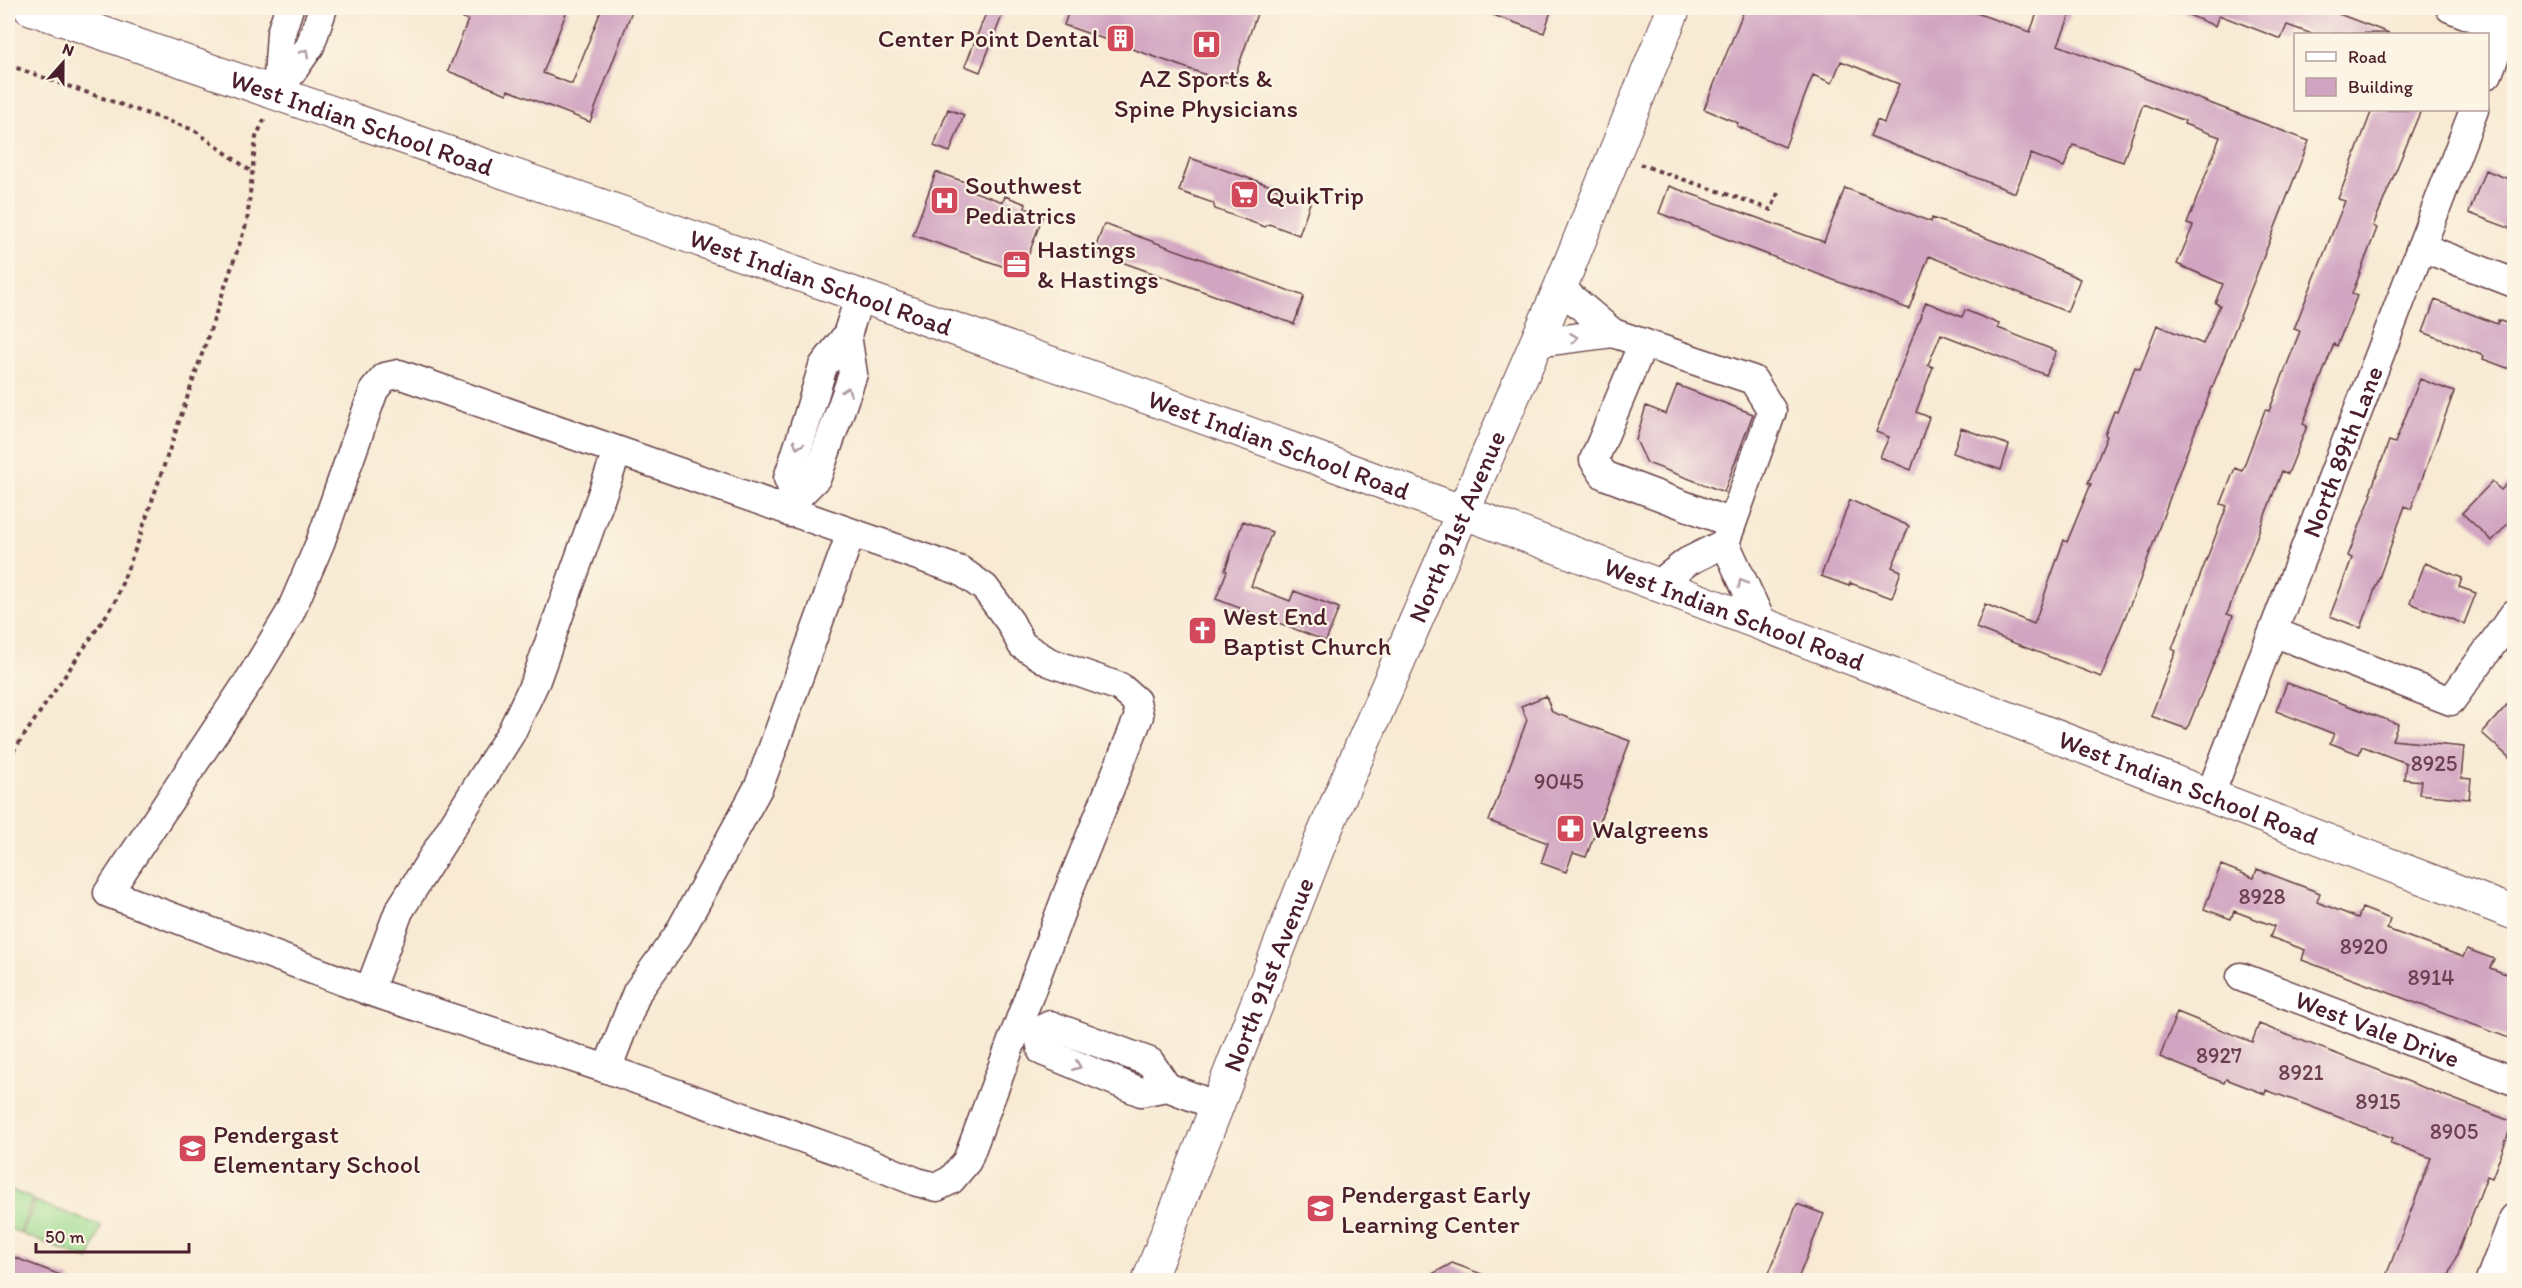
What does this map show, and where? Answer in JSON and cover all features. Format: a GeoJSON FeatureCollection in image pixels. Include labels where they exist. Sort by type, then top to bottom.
{"type":"FeatureCollection","features":[{"type":"Feature","properties":{"kind":"main road","name":"West Indian School Road"},"geometry":{"type":"LineString","coordinates":[[30,8],[860,295],[1461,512],[1762,623],[2514,914]]}},
{"type":"Feature","properties":{"kind":"main road","name":"North 91st Avenue"},"geometry":{"type":"LineString","coordinates":[[1149,1281],[1321,840],[1373,724],[1461,512],[1560,288],[1674,8]]}},
{"type":"Feature","properties":{"kind":"street"},"geometry":{"type":"LineString","coordinates":[[278,93],[281,33],[289,8]]}},
{"type":"Feature","properties":{"kind":"street"},"geometry":{"type":"LineString","coordinates":[[278,93],[310,46],[323,8]]}},
{"type":"Feature","properties":{"kind":"street"},"geometry":{"type":"LineString","coordinates":[[2450,8],[2510,31],[2489,70]]}},
{"type":"Feature","properties":{"kind":"street","name":"North 89th Lane"},"geometry":{"type":"LineString","coordinates":[[2210,795],[2474,111]]}},
{"type":"Feature","properties":{"kind":"street"},"geometry":{"type":"LineString","coordinates":[[2421,247],[2514,282]]}},
{"type":"Feature","properties":{"kind":"street"},"geometry":{"type":"LineString","coordinates":[[1560,288],[1613,333],[1753,380],[1772,411],[1728,533],[1656,585]]}},
{"type":"Feature","properties":{"kind":"street"},"geometry":{"type":"LineString","coordinates":[[794,506],[788,478],[824,366],[847,335],[860,295]]}},
{"type":"Feature","properties":{"kind":"street"},"geometry":{"type":"LineString","coordinates":[[1535,343],[1613,333]]}},
{"type":"Feature","properties":{"kind":"street"},"geometry":{"type":"LineString","coordinates":[[794,506],[817,477],[854,374],[847,335]]}},
{"type":"Feature","properties":{"kind":"street"},"geometry":{"type":"LineString","coordinates":[[1643,343],[1594,460],[1604,475],[1728,533],[1762,623]]}},
{"type":"Feature","properties":{"kind":"street"},"geometry":{"type":"LineString","coordinates":[[399,374],[617,452],[794,506],[850,533],[961,571],[985,588],[1010,622],[1022,645],[1049,662],[1120,687],[1136,701],[1139,716],[1028,1026],[967,1161],[951,1180],[937,1187],[607,1069],[369,991],[108,893],[252,676],[290,613],[320,543],[374,390],[385,377],[399,374]]}},
{"type":"Feature","properties":{"kind":"street"},"geometry":{"type":"LineString","coordinates":[[808,416],[836,424]]}},
{"type":"Feature","properties":{"kind":"street"},"geometry":{"type":"LineString","coordinates":[[369,991],[399,911],[511,733],[536,680],[617,452]]}},
{"type":"Feature","properties":{"kind":"street"},"geometry":{"type":"LineString","coordinates":[[607,1069],[637,992],[678,935],[759,786],[850,533]]}},
{"type":"Feature","properties":{"kind":"street"},"geometry":{"type":"LineString","coordinates":[[2273,632],[2451,701],[2514,614]]}},
{"type":"Feature","properties":{"kind":"street","name":"West Vale Drive"},"geometry":{"type":"LineString","coordinates":[[2241,977],[2514,1081]]}},
{"type":"Feature","properties":{"kind":"street"},"geometry":{"type":"LineString","coordinates":[[1028,1026],[1050,1024],[1150,1062],[1167,1087],[1217,1106]]}},
{"type":"Feature","properties":{"kind":"street"},"geometry":{"type":"LineString","coordinates":[[2490,1281],[2514,1218]]}},
{"type":"Feature","properties":{"kind":"path"},"geometry":{"type":"LineString","coordinates":[[8,65],[194,130],[253,172]]}},
{"type":"Feature","properties":{"kind":"path"},"geometry":{"type":"LineString","coordinates":[[8,759],[114,604],[138,542],[248,222],[256,137],[278,93]]}},
{"type":"Feature","properties":{"kind":"path"},"geometry":{"type":"LineString","coordinates":[[1640,164],[1771,210],[1778,193]]}},
{"type":"Feature","properties":{"kind":"green space"},"geometry":{"type":"Polygon","coordinates":[[[8,1189],[33,1199],[20,1233],[8,1228],[8,1189]]]}},
{"type":"Feature","properties":{"kind":"green space"},"geometry":{"type":"Polygon","coordinates":[[[35,1201],[101,1226],[89,1260],[22,1234],[35,1201]]]}},
{"type":"Feature","properties":{"kind":"building"},"geometry":{"type":"Polygon","coordinates":[[[440,8],[568,8],[543,73],[572,84],[602,8],[633,8],[590,122],[508,90],[507,94],[448,71],[468,20],[440,8]]]}},
{"type":"Feature","properties":{"kind":"building"},"geometry":{"type":"Polygon","coordinates":[[[988,8],[1005,8],[980,72],[965,66],[988,8]]]}},
{"type":"Feature","properties":{"kind":"building"},"geometry":{"type":"Polygon","coordinates":[[[1070,8],[1259,8],[1232,84],[1064,25],[1070,8]]]}},
{"type":"Feature","properties":{"kind":"building"},"geometry":{"type":"Polygon","coordinates":[[[1480,8],[1552,8],[1544,33],[1479,10],[1480,8]]]}},
{"type":"Feature","properties":{"kind":"building"},"geometry":{"type":"Polygon","coordinates":[[[1745,8],[1962,8],[2030,32],[2039,8],[2073,8],[2058,45],[2309,141],[2101,677],[1976,628],[1985,604],[2034,624],[2064,540],[2067,542],[2091,484],[2088,483],[2107,436],[2105,435],[2114,411],[2117,412],[2135,367],[2140,369],[2157,325],[2203,344],[2220,305],[2215,303],[2223,284],[2177,264],[2193,226],[2187,224],[2220,137],[2184,124],[2185,121],[2143,104],[2123,162],[2073,145],[2064,167],[2031,154],[2015,193],[1870,136],[1877,120],[1884,123],[1899,84],[1841,61],[1832,83],[1813,75],[1785,147],[1704,109],[1745,8]]]}},
{"type":"Feature","properties":{"kind":"building"},"geometry":{"type":"Polygon","coordinates":[[[2172,8],[2323,8],[2389,33],[2309,33],[2287,25],[2281,39],[2219,15],[2215,26],[2172,8]]]}},
{"type":"Feature","properties":{"kind":"building"},"geometry":{"type":"Polygon","coordinates":[[[948,109],[964,115],[950,152],[934,146],[948,109]]]}},
{"type":"Feature","properties":{"kind":"building"},"geometry":{"type":"Polygon","coordinates":[[[2372,111],[2421,111],[2373,226],[2377,228],[2352,294],[2357,296],[2337,346],[2334,344],[2303,424],[2307,426],[2288,474],[2282,471],[2227,614],[2233,616],[2187,729],[2151,716],[2176,651],[2172,649],[2227,506],[2221,504],[2235,468],[2242,471],[2265,410],[2269,411],[2300,331],[2294,329],[2345,201],[2338,199],[2372,111]]]}},
{"type":"Feature","properties":{"kind":"building","name":"QuikTrip"},"geometry":{"type":"Polygon","coordinates":[[[1190,158],[1311,200],[1299,235],[1269,224],[1265,227],[1215,209],[1213,203],[1179,191],[1190,158]]]}},
{"type":"Feature","properties":{"kind":"building"},"geometry":{"type":"Polygon","coordinates":[[[2485,170],[2514,181],[2514,230],[2469,213],[2485,170]]]}},
{"type":"Feature","properties":{"kind":"building"},"geometry":{"type":"Polygon","coordinates":[[[936,172],[971,184],[969,190],[1003,202],[1005,196],[1026,204],[1025,208],[1043,215],[1022,273],[913,235],[936,172]]]}},
{"type":"Feature","properties":{"kind":"building"},"geometry":{"type":"Polygon","coordinates":[[[1669,186],[1824,242],[1845,188],[1931,222],[1932,218],[2002,244],[2080,279],[2067,312],[1929,256],[1909,309],[1659,213],[1669,186]]]}},
{"type":"Feature","properties":{"kind":"building","name":"QuikTrip"},"geometry":{"type":"Polygon","coordinates":[[[1104,224],[1304,296],[1294,324],[1094,252],[1104,224]]]}},
{"type":"Feature","properties":{"kind":"building"},"geometry":{"type":"Polygon","coordinates":[[[2435,300],[2497,324],[2498,320],[2514,326],[2514,359],[2510,369],[2423,332],[2435,300]]]}},
{"type":"Feature","properties":{"kind":"building"},"geometry":{"type":"Polygon","coordinates":[[[1926,302],[1962,317],[1965,310],[1999,324],[1998,328],[2056,351],[2046,375],[1941,334],[1928,365],[1933,367],[1916,412],[1929,417],[1911,470],[1880,457],[1889,437],[1876,432],[1926,302]]]}},
{"type":"Feature","properties":{"kind":"building"},"geometry":{"type":"Polygon","coordinates":[[[2420,379],[2454,392],[2411,509],[2405,506],[2361,628],[2330,616],[2352,558],[2348,556],[2389,441],[2395,443],[2420,379]]]}},
{"type":"Feature","properties":{"kind":"building"},"geometry":{"type":"Polygon","coordinates":[[[1677,385],[1753,414],[1724,492],[1647,463],[1636,440],[1646,406],[1666,414],[1677,385]]]}},
{"type":"Feature","properties":{"kind":"building"},"geometry":{"type":"Polygon","coordinates":[[[1961,428],[2009,445],[2001,470],[1953,453],[1961,428]]]}},
{"type":"Feature","properties":{"kind":"building"},"geometry":{"type":"Polygon","coordinates":[[[2514,477],[2514,517],[2492,541],[2462,513],[2492,482],[2501,490],[2514,477]]]}},
{"type":"Feature","properties":{"kind":"building"},"geometry":{"type":"Polygon","coordinates":[[[1850,500],[1909,526],[1892,567],[1901,571],[1892,598],[1850,583],[1849,586],[1821,576],[1850,500]]]}},
{"type":"Feature","properties":{"kind":"building"},"geometry":{"type":"Polygon","coordinates":[[[1243,521],[1272,532],[1251,586],[1290,601],[1294,591],[1339,608],[1326,641],[1216,599],[1243,521]]]}},
{"type":"Feature","properties":{"kind":"building"},"geometry":{"type":"Polygon","coordinates":[[[2425,563],[2462,578],[2459,587],[2476,593],[2464,624],[2410,603],[2425,563]]]}},
{"type":"Feature","properties":{"kind":"building"},"geometry":{"type":"Polygon","coordinates":[[[2287,683],[2398,724],[2392,740],[2464,747],[2461,778],[2471,779],[2469,799],[2419,794],[2421,781],[2404,779],[2406,763],[2362,746],[2359,754],[2330,743],[2334,734],[2276,711],[2287,683]]]}},
{"type":"Feature","properties":{"kind":"building","name":"Walgreens"},"geometry":{"type":"Polygon","coordinates":[[[1546,696],[1552,712],[1630,741],[1586,857],[1573,853],[1566,872],[1541,863],[1548,843],[1489,821],[1527,720],[1521,706],[1546,696]]]}},
{"type":"Feature","properties":{"kind":"building"},"geometry":{"type":"Polygon","coordinates":[[[2514,697],[2514,762],[2482,733],[2514,697]]]}},
{"type":"Feature","properties":{"kind":"building"},"geometry":{"type":"Polygon","coordinates":[[[2221,865],[2254,878],[2257,869],[2320,893],[2317,902],[2358,918],[2362,908],[2390,919],[2387,929],[2463,957],[2467,949],[2494,959],[2490,968],[2514,977],[2514,1040],[2302,960],[2305,950],[2270,937],[2274,926],[2234,911],[2231,919],[2204,909],[2221,865]]]}},
{"type":"Feature","properties":{"kind":"building"},"geometry":{"type":"Polygon","coordinates":[[[2177,1012],[2252,1042],[2259,1024],[2513,1122],[2492,1178],[2487,1176],[2447,1281],[2398,1281],[2386,1276],[2431,1158],[2391,1143],[2393,1138],[2304,1104],[2266,1090],[2265,1094],[2226,1079],[2224,1083],[2160,1057],[2177,1012]]]}},
{"type":"Feature","properties":{"kind":"building"},"geometry":{"type":"Polygon","coordinates":[[[1797,1204],[1824,1214],[1797,1281],[1788,1281],[1769,1273],[1797,1204]]]}},
{"type":"Feature","properties":{"kind":"building"},"geometry":{"type":"Polygon","coordinates":[[[8,1255],[71,1279],[71,1281],[8,1281],[8,1255]]]}},
{"type":"Feature","properties":{"kind":"building"},"geometry":{"type":"Polygon","coordinates":[[[1452,1263],[1495,1279],[1494,1281],[1420,1281],[1452,1263]]]}},
{"type":"Feature","properties":{"kind":"place","name":"Center Point Dental"},"geometry":{"type":"Point","coordinates":[1120,38]}},
{"type":"Feature","properties":{"kind":"place","name":"AZ Sports & Spine Physicians"},"geometry":{"type":"Point","coordinates":[1206,44]}},
{"type":"Feature","properties":{"kind":"place","name":"QuikTrip"},"geometry":{"type":"Point","coordinates":[1245,195]}},
{"type":"Feature","properties":{"kind":"place","name":"Southwest Pediatrics"},"geometry":{"type":"Point","coordinates":[944,200]}},
{"type":"Feature","properties":{"kind":"place","name":"Hastings & Hastings"},"geometry":{"type":"Point","coordinates":[1016,264]}},
{"type":"Feature","properties":{"kind":"place","name":"West End Baptist Church"},"geometry":{"type":"Point","coordinates":[1202,631]}},
{"type":"Feature","properties":{"kind":"place","name":"Walgreens"},"geometry":{"type":"Point","coordinates":[1571,829]}},
{"type":"Feature","properties":{"kind":"place","name":"Pendergast Elementary School"},"geometry":{"type":"Point","coordinates":[192,1149]}},
{"type":"Feature","properties":{"kind":"place","name":"Pendergast Early Learning Center"},"geometry":{"type":"Point","coordinates":[1320,1209]}}]}
